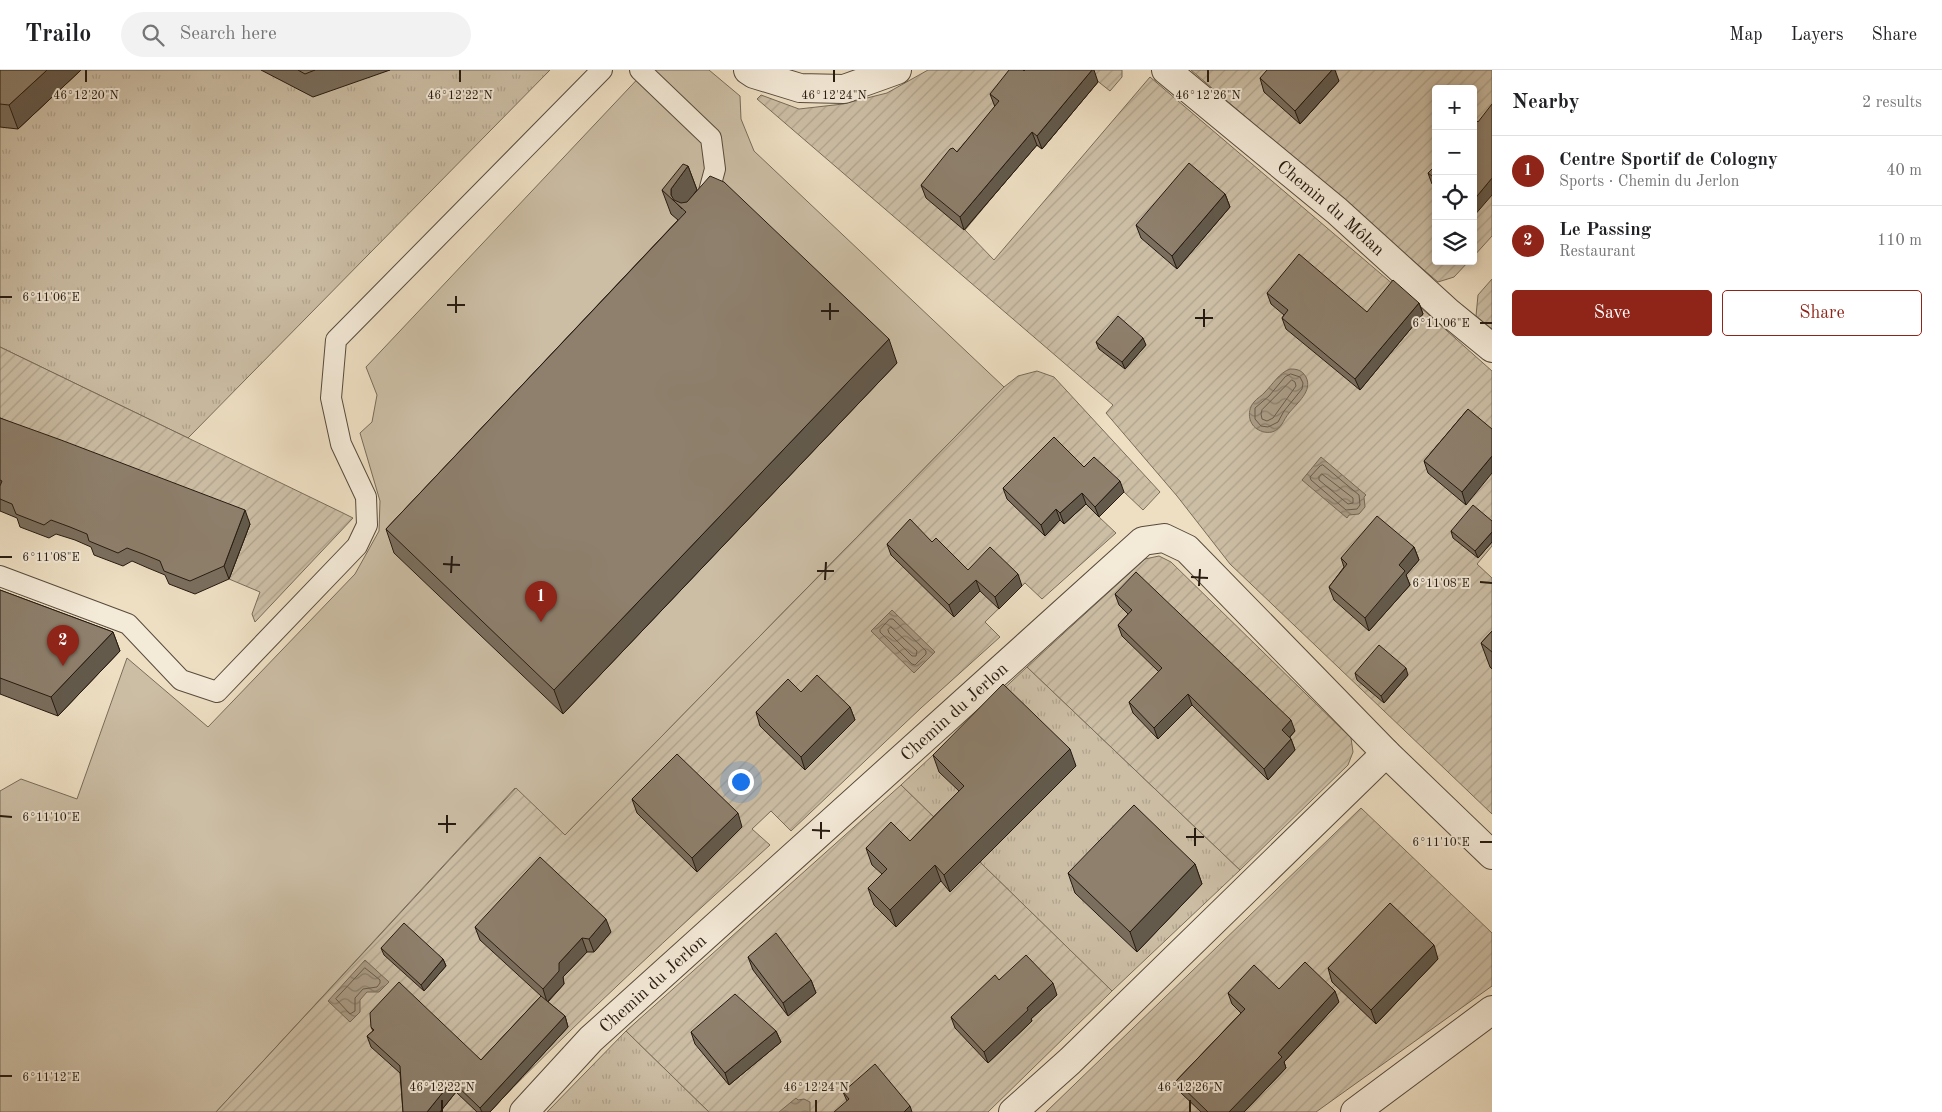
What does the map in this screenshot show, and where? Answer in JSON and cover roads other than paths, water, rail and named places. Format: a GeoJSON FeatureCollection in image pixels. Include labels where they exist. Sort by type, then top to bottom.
{"type":"FeatureCollection","features":[{"type":"Feature","properties":{"kind":"street"},"geometry":{"type":"LineString","coordinates":[[748,70],[754,74],[800,88],[844,88],[897,70]]}},
{"type":"Feature","properties":{"kind":"street","name":"Chemin du Môlan"},"geometry":{"type":"LineString","coordinates":[[1166,70],[1337,211],[1492,348]]}},
{"type":"Feature","properties":{"kind":"street","name":"Chemin du Jerlon"},"geometry":{"type":"LineString","coordinates":[[524,1112],[591,1039],[1143,541],[1164,538],[1187,549],[1386,753],[1492,855]]}},
{"type":"Feature","properties":{"kind":"street"},"geometry":{"type":"LineString","coordinates":[[1013,1112],[1070,1061],[1386,753]]}},
{"type":"Feature","properties":{"kind":"street"},"geometry":{"type":"LineString","coordinates":[[1355,1112],[1492,1010]]}},
{"type":"Feature","properties":{"kind":"lane"},"geometry":{"type":"LineString","coordinates":[[0,576],[128,624],[181,680],[217,692],[357,546],[367,525],[366,497],[341,444],[331,398],[336,340],[602,70]]}},
{"type":"Feature","properties":{"kind":"lane"},"geometry":{"type":"LineString","coordinates":[[640,70],[711,138],[715,168],[708,195],[690,215]]}},
{"type":"Feature","properties":{"kind":"water"},"geometry":{"type":"Polygon","coordinates":[[[1290,369],[1299,370],[1306,377],[1308,382],[1306,392],[1278,429],[1270,432],[1259,430],[1250,420],[1252,405],[1279,376],[1290,369]]]}},
{"type":"Feature","properties":{"kind":"water"},"geometry":{"type":"Polygon","coordinates":[[[1321,457],[1366,495],[1364,497],[1365,507],[1359,514],[1349,515],[1347,518],[1302,480],[1321,457]]]}},
{"type":"Feature","properties":{"kind":"water"},"geometry":{"type":"Polygon","coordinates":[[[892,610],[935,652],[914,673],[871,631],[892,610]]]}},
{"type":"Feature","properties":{"kind":"water"},"geometry":{"type":"Polygon","coordinates":[[[365,960],[389,982],[379,992],[367,992],[360,1000],[360,1012],[350,1022],[328,1001],[365,960]]]}},
{"type":"Feature","properties":{"kind":"water"},"geometry":{"type":"Polygon","coordinates":[[[796,1098],[810,1102],[810,1112],[779,1112],[796,1098]]]}},
{"type":"Feature","properties":{"kind":"place","name":"Centre Sportif de Cologny"},"geometry":{"type":"Point","coordinates":[541,622]}},
{"type":"Feature","properties":{"kind":"place","name":"Le Passing"},"geometry":{"type":"Point","coordinates":[63,666]}}]}
